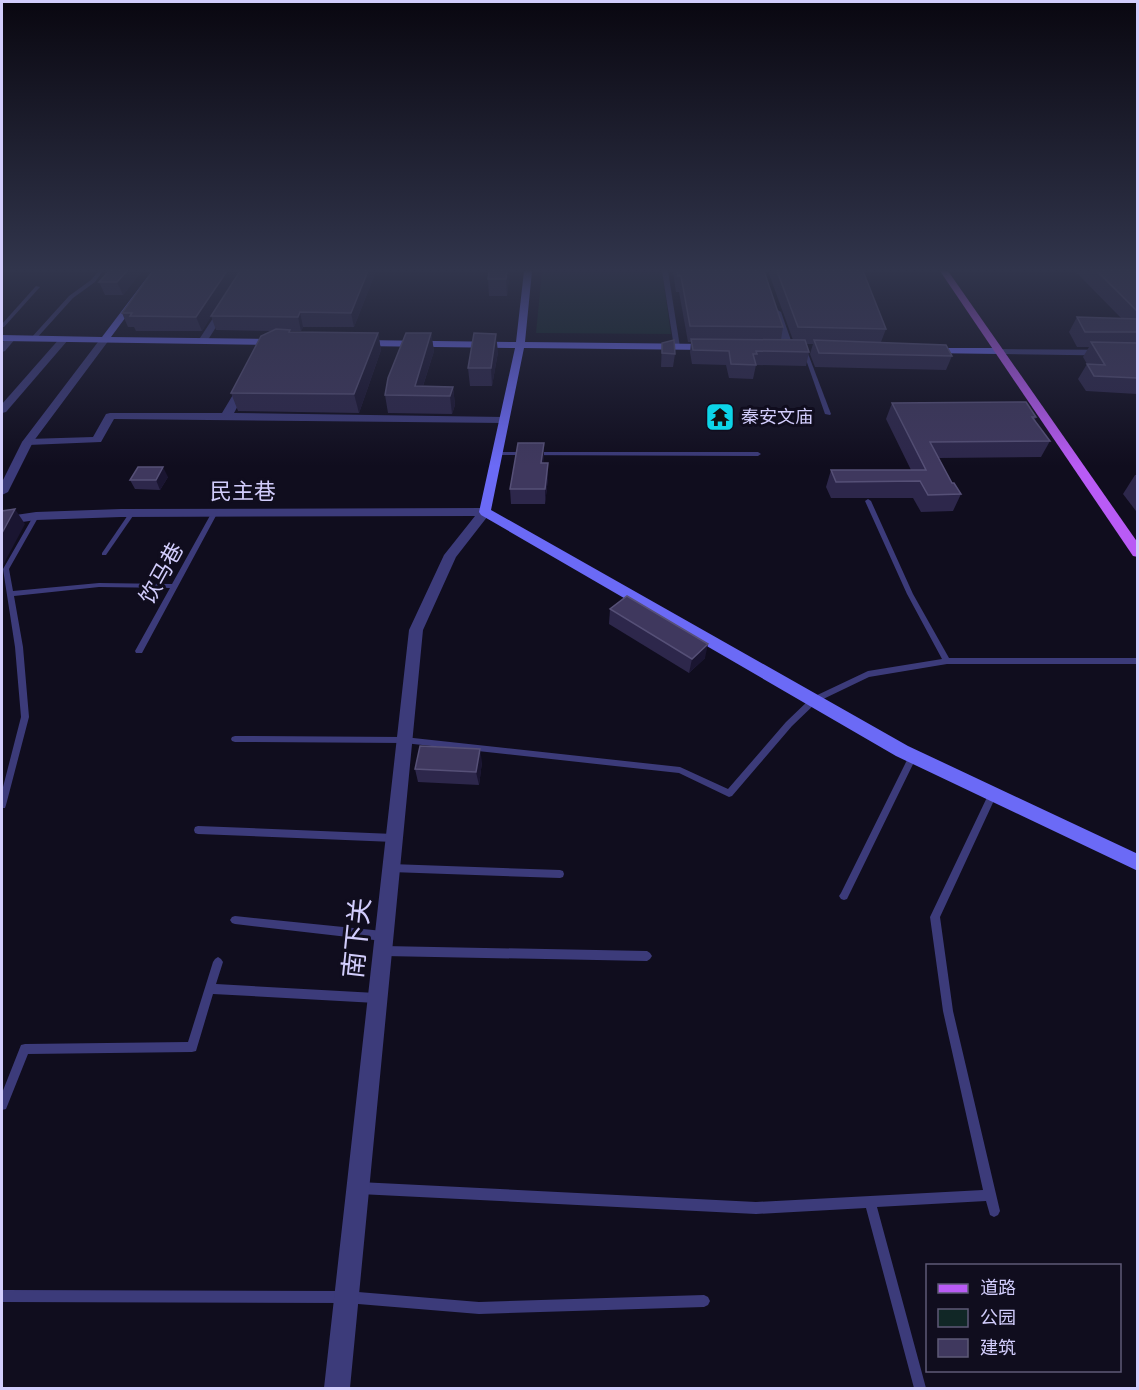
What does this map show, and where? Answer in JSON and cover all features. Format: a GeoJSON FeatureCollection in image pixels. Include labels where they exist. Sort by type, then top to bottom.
{"type":"FeatureCollection","features":[{"type":"Feature","properties":{"kind":"main road"},"geometry":{"type":"LineString","coordinates":[[104,340],[107,336]]}},
{"type":"Feature","properties":{"kind":"main road"},"geometry":{"type":"LineString","coordinates":[[521,336],[485,512],[913,756],[1137,863]]}},
{"type":"Feature","properties":{"kind":"main road"},"geometry":{"type":"LineString","coordinates":[[989,336],[1137,552]]}},
{"type":"Feature","properties":{"kind":"main road"},"geometry":{"type":"LineString","coordinates":[[6,338],[203,341],[262,347],[288,342]]}},
{"type":"Feature","properties":{"kind":"main road"},"geometry":{"type":"LineString","coordinates":[[346,343],[722,348]]}},
{"type":"Feature","properties":{"kind":"main road"},"geometry":{"type":"LineString","coordinates":[[778,348],[816,349]]}},
{"type":"Feature","properties":{"kind":"main road"},"geometry":{"type":"LineString","coordinates":[[919,350],[999,351]]}},
{"type":"Feature","properties":{"kind":"street"},"geometry":{"type":"LineString","coordinates":[[203,341],[206,336]]}},
{"type":"Feature","properties":{"kind":"street"},"geometry":{"type":"LineString","coordinates":[[675,336],[677,347]]}},
{"type":"Feature","properties":{"kind":"street"},"geometry":{"type":"LineString","coordinates":[[785,336],[789,348]]}},
{"type":"Feature","properties":{"kind":"street"},"geometry":{"type":"LineString","coordinates":[[2,349],[6,338]]}},
{"type":"Feature","properties":{"kind":"street"},"geometry":{"type":"LineString","coordinates":[[2,410],[63,340]]}},
{"type":"Feature","properties":{"kind":"street"},"geometry":{"type":"LineString","coordinates":[[2,492],[28,442],[104,340]]}},
{"type":"Feature","properties":{"kind":"street"},"geometry":{"type":"LineString","coordinates":[[999,351],[1137,353]]}},
{"type":"Feature","properties":{"kind":"street"},"geometry":{"type":"LineString","coordinates":[[225,416],[231,410],[250,371]]}},
{"type":"Feature","properties":{"kind":"street"},"geometry":{"type":"LineString","coordinates":[[28,442],[97,440],[110,416],[504,420]]}},
{"type":"Feature","properties":{"kind":"street","name":"民主巷"},"geometry":{"type":"LineString","coordinates":[[2,521],[36,516],[132,513],[485,512]]}},
{"type":"Feature","properties":{"kind":"street","name":"南下关"},"geometry":{"type":"LineString","coordinates":[[337,1389],[416,630],[450,555],[485,512]]}},
{"type":"Feature","properties":{"kind":"lane"},"geometry":{"type":"LineString","coordinates":[[33,339],[36,336]]}},
{"type":"Feature","properties":{"kind":"lane"},"geometry":{"type":"LineString","coordinates":[[804,349],[828,414]]}},
{"type":"Feature","properties":{"kind":"lane"},"geometry":{"type":"LineString","coordinates":[[497,454],[758,454]]}},
{"type":"Feature","properties":{"kind":"lane"},"geometry":{"type":"LineString","coordinates":[[868,501],[910,594],[947,661]]}},
{"type":"Feature","properties":{"kind":"lane","name":"饮马巷"},"geometry":{"type":"LineString","coordinates":[[139,651],[214,512]]}},
{"type":"Feature","properties":{"kind":"lane"},"geometry":{"type":"LineString","coordinates":[[104,554],[132,513]]}},
{"type":"Feature","properties":{"kind":"lane"},"geometry":{"type":"LineString","coordinates":[[2,805],[25,717],[18,647],[6,569],[36,516]]}},
{"type":"Feature","properties":{"kind":"lane"},"geometry":{"type":"LineString","coordinates":[[10,594],[99,585],[173,586]]}},
{"type":"Feature","properties":{"kind":"lane"},"geometry":{"type":"LineString","coordinates":[[235,739],[404,740],[680,770],[729,793],[789,724],[814,700],[868,674],[947,661],[1137,661]]}},
{"type":"Feature","properties":{"kind":"lane"},"geometry":{"type":"LineString","coordinates":[[844,896],[913,756]]}},
{"type":"Feature","properties":{"kind":"lane"},"geometry":{"type":"LineString","coordinates":[[993,794],[935,917],[948,1011],[994,1211]]}},
{"type":"Feature","properties":{"kind":"lane"},"geometry":{"type":"LineString","coordinates":[[198,830],[394,838]]}},
{"type":"Feature","properties":{"kind":"lane"},"geometry":{"type":"LineString","coordinates":[[391,868],[560,874]]}},
{"type":"Feature","properties":{"kind":"lane"},"geometry":{"type":"LineString","coordinates":[[235,920],[383,944],[647,956]]}},
{"type":"Feature","properties":{"kind":"lane"},"geometry":{"type":"LineString","coordinates":[[2,1106],[25,1049],[192,1047],[218,962]]}},
{"type":"Feature","properties":{"kind":"lane"},"geometry":{"type":"LineString","coordinates":[[210,989],[378,998]]}},
{"type":"Feature","properties":{"kind":"lane"},"geometry":{"type":"LineString","coordinates":[[358,1188],[756,1208],[990,1195]]}},
{"type":"Feature","properties":{"kind":"lane"},"geometry":{"type":"LineString","coordinates":[[870,1202],[920,1389]]}},
{"type":"Feature","properties":{"kind":"lane"},"geometry":{"type":"LineString","coordinates":[[2,1296],[346,1297],[479,1308],[704,1301]]}},
{"type":"Feature","properties":{"kind":"building"},"geometry":{"type":"Polygon","coordinates":[[[261,336],[377,336],[354,394],[231,393],[261,336]]]}},
{"type":"Feature","properties":{"kind":"building"},"geometry":{"type":"Polygon","coordinates":[[[405,336],[430,336],[415,386],[453,387],[450,396],[385,395],[388,378],[405,336]]]}},
{"type":"Feature","properties":{"kind":"building"},"geometry":{"type":"Polygon","coordinates":[[[474,336],[496,336],[491,368],[468,368],[474,336]]]}},
{"type":"Feature","properties":{"kind":"building"},"geometry":{"type":"Polygon","coordinates":[[[691,339],[805,340],[809,352],[756,351],[757,354],[753,354],[756,365],[731,364],[729,351],[693,350],[691,339]]]}},
{"type":"Feature","properties":{"kind":"building"},"geometry":{"type":"Polygon","coordinates":[[[674,340],[675,354],[662,353],[662,343],[674,340]]]}},
{"type":"Feature","properties":{"kind":"building"},"geometry":{"type":"Polygon","coordinates":[[[814,340],[946,345],[952,356],[819,353],[814,340]]]}},
{"type":"Feature","properties":{"kind":"building"},"geometry":{"type":"Polygon","coordinates":[[[1091,342],[1137,343],[1137,378],[1094,376],[1087,364],[1105,365],[1091,342]]]}},
{"type":"Feature","properties":{"kind":"building"},"geometry":{"type":"Polygon","coordinates":[[[1026,402],[1036,417],[1032,417],[1050,441],[930,442],[952,483],[961,494],[928,495],[920,481],[836,482],[831,470],[926,470],[892,403],[1026,402]]]}},
{"type":"Feature","properties":{"kind":"building"},"geometry":{"type":"Polygon","coordinates":[[[518,443],[544,443],[541,463],[548,463],[545,489],[510,489],[518,443]]]}},
{"type":"Feature","properties":{"kind":"building"},"geometry":{"type":"Polygon","coordinates":[[[138,467],[163,467],[156,480],[130,480],[138,467]]]}},
{"type":"Feature","properties":{"kind":"building"},"geometry":{"type":"Polygon","coordinates":[[[15,509],[2,533],[2,511],[15,509]]]}},
{"type":"Feature","properties":{"kind":"building"},"geometry":{"type":"Polygon","coordinates":[[[627,596],[708,644],[692,659],[610,609],[627,596]]]}},
{"type":"Feature","properties":{"kind":"building"},"geometry":{"type":"Polygon","coordinates":[[[420,746],[480,749],[476,772],[415,769],[420,746]]]}},
{"type":"Feature","properties":{"kind":"place","name":"秦安文庙"},"geometry":{"type":"Point","coordinates":[720,417]}}]}
